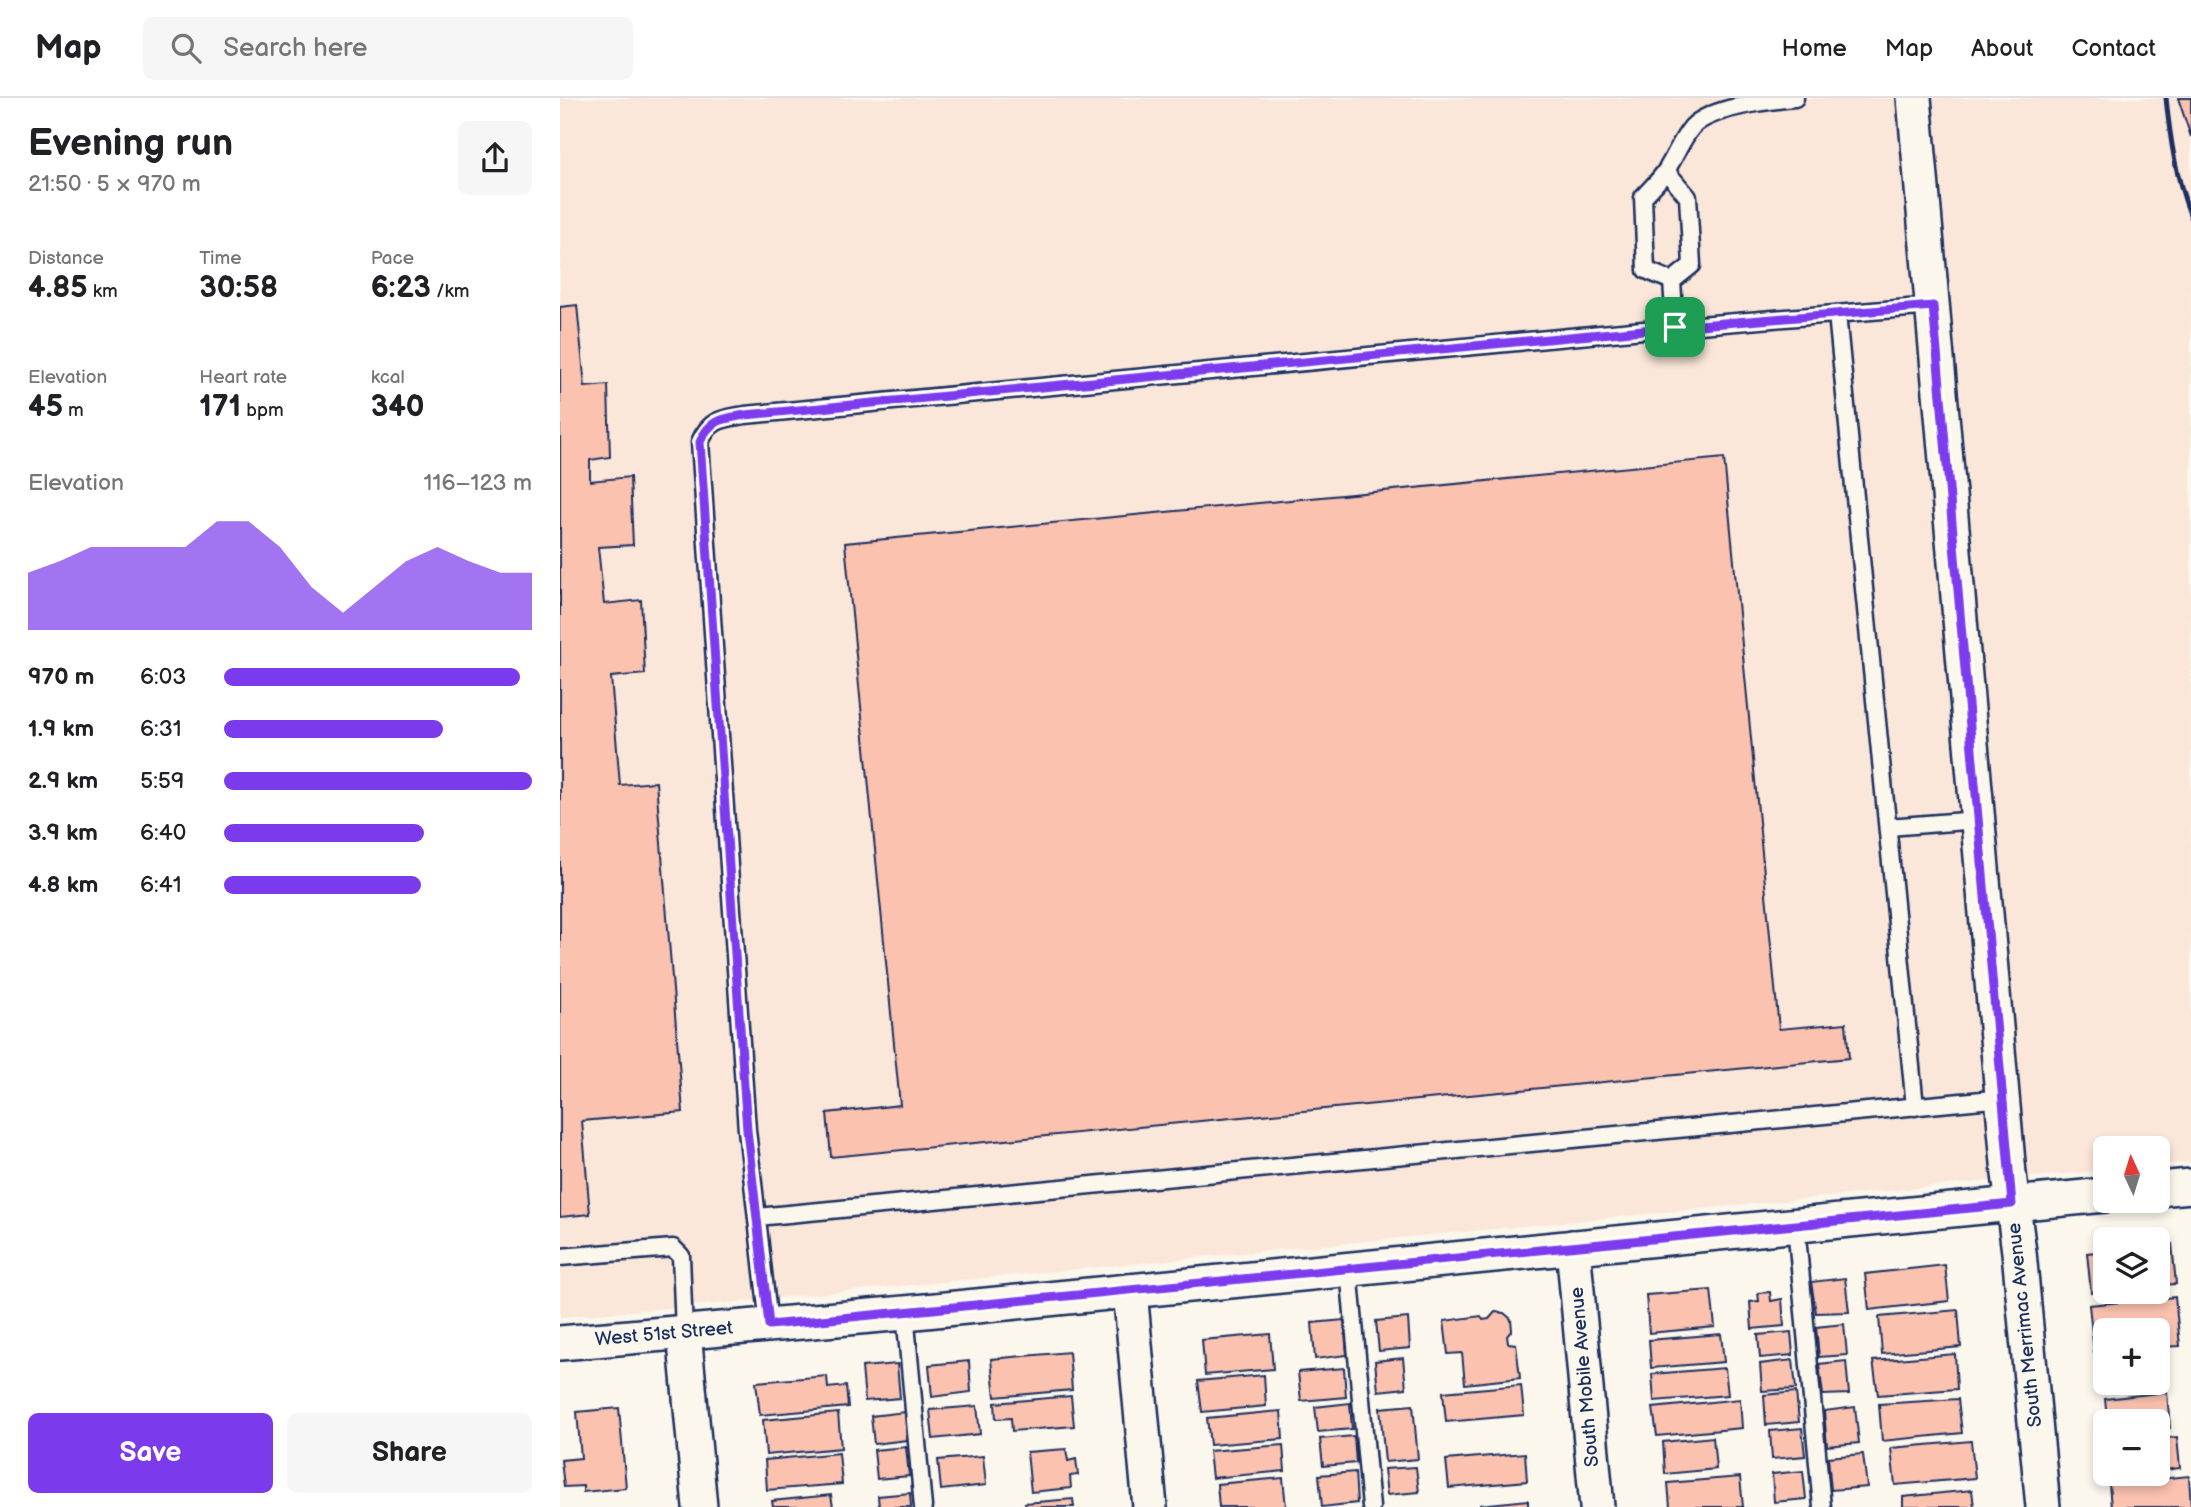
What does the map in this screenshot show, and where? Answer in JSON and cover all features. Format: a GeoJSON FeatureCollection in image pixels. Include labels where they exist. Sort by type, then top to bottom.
{"type":"FeatureCollection","features":[{"type":"Feature","properties":{"kind":"street","name":"South Merrimac Avenue"},"geometry":{"type":"LineString","coordinates":[[1914,98],[2012,1204],[2043,1507]]}},
{"type":"Feature","properties":{"kind":"street"},"geometry":{"type":"LineString","coordinates":[[2170,1188],[2191,1186]]}},
{"type":"Feature","properties":{"kind":"street","name":"West 51st Street"},"geometry":{"type":"LineString","coordinates":[[560,1343],[905,1313],[2093,1196]]}},
{"type":"Feature","properties":{"kind":"street","name":"South Mobile Avenue"},"geometry":{"type":"LineString","coordinates":[[1573,1247],[1597,1507]]}},
{"type":"Feature","properties":{"kind":"street"},"geometry":{"type":"LineString","coordinates":[[1130,1291],[1150,1507]]}},
{"type":"Feature","properties":{"kind":"street"},"geometry":{"type":"LineString","coordinates":[[684,1332],[700,1507]]}},
{"type":"Feature","properties":{"kind":"lane"},"geometry":{"type":"LineString","coordinates":[[1672,281],[1646,270],[1643,197],[1666,171],[1682,140],[1695,124],[1723,111],[1754,103],[1795,98]]}},
{"type":"Feature","properties":{"kind":"lane"},"geometry":{"type":"LineString","coordinates":[[1666,171],[1688,197],[1692,265],[1672,281]]}},
{"type":"Feature","properties":{"kind":"lane"},"geometry":{"type":"LineString","coordinates":[[1672,281],[1675,327]]}},
{"type":"Feature","properties":{"kind":"lane"},"geometry":{"type":"LineString","coordinates":[[769,1325],[746,1116],[700,442],[706,428],[719,420],[745,415],[1675,327],[1933,306]]}},
{"type":"Feature","properties":{"kind":"lane"},"geometry":{"type":"LineString","coordinates":[[1837,314],[1915,1107]]}},
{"type":"Feature","properties":{"kind":"lane"},"geometry":{"type":"LineString","coordinates":[[1888,827],[1978,820]]}},
{"type":"Feature","properties":{"kind":"lane"},"geometry":{"type":"LineString","coordinates":[[757,1217],[2003,1098]]}},
{"type":"Feature","properties":{"kind":"lane"},"geometry":{"type":"LineString","coordinates":[[1796,1225],[1822,1507]]}},
{"type":"Feature","properties":{"kind":"lane"},"geometry":{"type":"LineString","coordinates":[[560,1256],[673,1248],[681,1256],[684,1332]]}},
{"type":"Feature","properties":{"kind":"lane"},"geometry":{"type":"LineString","coordinates":[[1349,1269],[1371,1507]]}},
{"type":"Feature","properties":{"kind":"lane"},"geometry":{"type":"LineString","coordinates":[[905,1313],[923,1507]]}},
{"type":"Feature","properties":{"kind":"shaded area"},"geometry":{"type":"Polygon","coordinates":[[[560,98],[2191,98],[2191,1162],[2170,1164],[2170,1136],[2093,1136],[2093,1171],[560,1317],[560,98]]]}},
{"type":"Feature","properties":{"kind":"building"},"geometry":{"type":"Polygon","coordinates":[[[2178,98],[2191,98],[2191,137],[2178,98]]]}},
{"type":"Feature","properties":{"kind":"building"},"geometry":{"type":"Polygon","coordinates":[[[577,305],[585,387],[608,385],[610,457],[590,460],[590,481],[630,477],[633,545],[598,547],[604,604],[641,600],[645,674],[611,677],[620,785],[656,782],[683,1112],[582,1121],[590,1214],[560,1217],[560,307],[577,305]]]}},
{"type":"Feature","properties":{"kind":"building"},"geometry":{"type":"Polygon","coordinates":[[[1724,458],[1779,1029],[1846,1023],[1849,1058],[831,1157],[827,1113],[900,1105],[845,543],[1724,458]]]}},
{"type":"Feature","properties":{"kind":"building"},"geometry":{"type":"Polygon","coordinates":[[[2172,1244],[2176,1284],[2170,1284],[2172,1244]]]}},
{"type":"Feature","properties":{"kind":"building"},"geometry":{"type":"Polygon","coordinates":[[[2093,1252],[2091,1292],[2087,1253],[2093,1252]]]}},
{"type":"Feature","properties":{"kind":"building"},"geometry":{"type":"Polygon","coordinates":[[[1945,1265],[1949,1301],[1869,1310],[1865,1274],[1945,1265]]]}},
{"type":"Feature","properties":{"kind":"building"},"geometry":{"type":"Polygon","coordinates":[[[1845,1278],[1849,1312],[1816,1313],[1811,1282],[1845,1278]]]}},
{"type":"Feature","properties":{"kind":"building"},"geometry":{"type":"Polygon","coordinates":[[[1711,1290],[1715,1327],[1649,1333],[1646,1295],[1711,1290]]]}},
{"type":"Feature","properties":{"kind":"building"},"geometry":{"type":"Polygon","coordinates":[[[1770,1292],[1771,1301],[1782,1299],[1784,1326],[1752,1329],[1750,1302],[1759,1301],[1758,1293],[1770,1292]]]}},
{"type":"Feature","properties":{"kind":"building"},"geometry":{"type":"Polygon","coordinates":[[[2170,1297],[2175,1297],[2180,1346],[2170,1346],[2170,1318],[2093,1318],[2093,1343],[2089,1305],[2170,1304],[2170,1297]]]}},
{"type":"Feature","properties":{"kind":"building"},"geometry":{"type":"Polygon","coordinates":[[[1958,1310],[1961,1347],[1882,1354],[1879,1317],[1958,1310]]]}},
{"type":"Feature","properties":{"kind":"building"},"geometry":{"type":"Polygon","coordinates":[[[1495,1312],[1504,1313],[1511,1319],[1512,1330],[1507,1336],[1508,1343],[1516,1344],[1520,1378],[1465,1384],[1462,1353],[1448,1354],[1444,1321],[1481,1316],[1483,1320],[1489,1319],[1495,1312]]]}},
{"type":"Feature","properties":{"kind":"building"},"geometry":{"type":"Polygon","coordinates":[[[1408,1318],[1410,1348],[1379,1351],[1376,1321],[1408,1318]]]}},
{"type":"Feature","properties":{"kind":"building"},"geometry":{"type":"Polygon","coordinates":[[[1344,1320],[1347,1355],[1315,1359],[1312,1323],[1344,1320]]]}},
{"type":"Feature","properties":{"kind":"building"},"geometry":{"type":"Polygon","coordinates":[[[1844,1324],[1847,1355],[1819,1357],[1816,1327],[1844,1324]]]}},
{"type":"Feature","properties":{"kind":"building"},"geometry":{"type":"Polygon","coordinates":[[[1791,1332],[1793,1355],[1760,1358],[1758,1335],[1791,1332]]]}},
{"type":"Feature","properties":{"kind":"building"},"geometry":{"type":"Polygon","coordinates":[[[1270,1334],[1273,1369],[1205,1375],[1202,1340],[1270,1334]]]}},
{"type":"Feature","properties":{"kind":"building"},"geometry":{"type":"Polygon","coordinates":[[[1721,1334],[1724,1362],[1651,1368],[1649,1340],[1721,1334]]]}},
{"type":"Feature","properties":{"kind":"building"},"geometry":{"type":"Polygon","coordinates":[[[1069,1352],[1072,1390],[995,1397],[991,1359],[1069,1352]]]}},
{"type":"Feature","properties":{"kind":"building"},"geometry":{"type":"Polygon","coordinates":[[[1955,1354],[1957,1389],[1878,1395],[1873,1361],[1955,1354]]]}},
{"type":"Feature","properties":{"kind":"building"},"geometry":{"type":"Polygon","coordinates":[[[1403,1358],[1406,1388],[1378,1391],[1375,1361],[1403,1358]]]}},
{"type":"Feature","properties":{"kind":"building"},"geometry":{"type":"Polygon","coordinates":[[[1793,1360],[1796,1389],[1762,1391],[1760,1364],[1793,1360]]]}},
{"type":"Feature","properties":{"kind":"building"},"geometry":{"type":"Polygon","coordinates":[[[969,1361],[971,1392],[932,1397],[929,1365],[969,1361]]]}},
{"type":"Feature","properties":{"kind":"building"},"geometry":{"type":"Polygon","coordinates":[[[1846,1361],[1849,1394],[1823,1395],[1819,1364],[1846,1361]]]}},
{"type":"Feature","properties":{"kind":"building"},"geometry":{"type":"Polygon","coordinates":[[[897,1364],[900,1398],[865,1401],[862,1367],[897,1364]]]}},
{"type":"Feature","properties":{"kind":"building"},"geometry":{"type":"Polygon","coordinates":[[[1344,1368],[1346,1397],[1301,1401],[1298,1372],[1344,1368]]]}},
{"type":"Feature","properties":{"kind":"building"},"geometry":{"type":"Polygon","coordinates":[[[1725,1368],[1728,1395],[1654,1401],[1652,1374],[1725,1368]]]}},
{"type":"Feature","properties":{"kind":"building"},"geometry":{"type":"Polygon","coordinates":[[[1264,1375],[1266,1406],[1202,1412],[1198,1381],[1264,1375]]]}},
{"type":"Feature","properties":{"kind":"building"},"geometry":{"type":"Polygon","coordinates":[[[827,1376],[828,1388],[846,1386],[848,1407],[760,1415],[756,1382],[827,1376]]]}},
{"type":"Feature","properties":{"kind":"building"},"geometry":{"type":"Polygon","coordinates":[[[1521,1385],[1524,1415],[1446,1422],[1443,1392],[1521,1385]]]}},
{"type":"Feature","properties":{"kind":"building"},"geometry":{"type":"Polygon","coordinates":[[[1796,1392],[1799,1422],[1766,1425],[1764,1395],[1796,1392]]]}},
{"type":"Feature","properties":{"kind":"building"},"geometry":{"type":"Polygon","coordinates":[[[2167,1395],[2168,1409],[2106,1409],[2105,1399],[2167,1395]]]}},
{"type":"Feature","properties":{"kind":"building"},"geometry":{"type":"Polygon","coordinates":[[[1071,1396],[1074,1426],[1012,1431],[1011,1418],[996,1419],[995,1403],[1071,1396]]]}},
{"type":"Feature","properties":{"kind":"building"},"geometry":{"type":"Polygon","coordinates":[[[1740,1399],[1742,1428],[1657,1436],[1653,1408],[1740,1399]]]}},
{"type":"Feature","properties":{"kind":"building"},"geometry":{"type":"Polygon","coordinates":[[[1958,1399],[1962,1433],[1882,1441],[1879,1404],[1958,1399]]]}},
{"type":"Feature","properties":{"kind":"building"},"geometry":{"type":"Polygon","coordinates":[[[1350,1403],[1352,1429],[1318,1432],[1315,1407],[1350,1403]]]}},
{"type":"Feature","properties":{"kind":"building"},"geometry":{"type":"Polygon","coordinates":[[[1413,1405],[1418,1459],[1385,1462],[1380,1408],[1413,1405]]]}},
{"type":"Feature","properties":{"kind":"building"},"geometry":{"type":"Polygon","coordinates":[[[977,1406],[980,1434],[933,1439],[930,1410],[977,1406]]]}},
{"type":"Feature","properties":{"kind":"building"},"geometry":{"type":"Polygon","coordinates":[[[1855,1407],[1859,1443],[1827,1446],[1824,1411],[1855,1407]]]}},
{"type":"Feature","properties":{"kind":"building"},"geometry":{"type":"Polygon","coordinates":[[[619,1408],[626,1488],[583,1492],[583,1486],[564,1487],[561,1460],[581,1458],[577,1412],[619,1408]]]}},
{"type":"Feature","properties":{"kind":"building"},"geometry":{"type":"Polygon","coordinates":[[[1281,1411],[1283,1439],[1210,1445],[1207,1418],[1281,1411]]]}},
{"type":"Feature","properties":{"kind":"building"},"geometry":{"type":"Polygon","coordinates":[[[905,1412],[907,1440],[874,1444],[871,1416],[905,1412]]]}},
{"type":"Feature","properties":{"kind":"building"},"geometry":{"type":"Polygon","coordinates":[[[838,1413],[841,1448],[766,1455],[763,1420],[838,1413]]]}},
{"type":"Feature","properties":{"kind":"building"},"geometry":{"type":"Polygon","coordinates":[[[1802,1428],[1805,1456],[1772,1459],[1770,1431],[1802,1428]]]}},
{"type":"Feature","properties":{"kind":"building"},"geometry":{"type":"Polygon","coordinates":[[[1354,1436],[1356,1463],[1323,1466],[1320,1439],[1354,1436]]]}},
{"type":"Feature","properties":{"kind":"building"},"geometry":{"type":"Polygon","coordinates":[[[1713,1437],[1716,1469],[1665,1474],[1663,1442],[1713,1437]]]}},
{"type":"Feature","properties":{"kind":"building"},"geometry":{"type":"Polygon","coordinates":[[[2177,1437],[2180,1468],[2170,1469],[2170,1438],[2177,1437]]]}},
{"type":"Feature","properties":{"kind":"building"},"geometry":{"type":"Polygon","coordinates":[[[1971,1441],[1975,1478],[1895,1485],[1891,1448],[1971,1441]]]}},
{"type":"Feature","properties":{"kind":"building"},"geometry":{"type":"Polygon","coordinates":[[[1283,1445],[1285,1471],[1212,1478],[1209,1451],[1283,1445]]]}},
{"type":"Feature","properties":{"kind":"building"},"geometry":{"type":"Polygon","coordinates":[[[906,1447],[909,1476],[877,1479],[874,1450],[906,1447]]]}},
{"type":"Feature","properties":{"kind":"building"},"geometry":{"type":"Polygon","coordinates":[[[1066,1449],[1068,1461],[1076,1459],[1078,1475],[1070,1476],[1071,1488],[1031,1492],[1027,1452],[1066,1449]]]}},
{"type":"Feature","properties":{"kind":"building"},"geometry":{"type":"Polygon","coordinates":[[[839,1453],[842,1484],[767,1490],[765,1460],[839,1453]]]}},
{"type":"Feature","properties":{"kind":"building"},"geometry":{"type":"Polygon","coordinates":[[[1525,1453],[1527,1481],[1449,1488],[1446,1460],[1525,1453]]]}},
{"type":"Feature","properties":{"kind":"building"},"geometry":{"type":"Polygon","coordinates":[[[1863,1454],[1867,1487],[1831,1490],[1828,1457],[1863,1454]]]}},
{"type":"Feature","properties":{"kind":"building"},"geometry":{"type":"Polygon","coordinates":[[[983,1456],[986,1485],[941,1490],[938,1460],[983,1456]]]}},
{"type":"Feature","properties":{"kind":"building"},"geometry":{"type":"Polygon","coordinates":[[[1416,1467],[1419,1492],[1387,1495],[1384,1469],[1416,1467]]]}},
{"type":"Feature","properties":{"kind":"building"},"geometry":{"type":"Polygon","coordinates":[[[1803,1471],[1806,1499],[1774,1502],[1772,1474],[1803,1471]]]}},
{"type":"Feature","properties":{"kind":"building"},"geometry":{"type":"Polygon","coordinates":[[[1355,1472],[1357,1503],[1322,1507],[1319,1475],[1355,1472]]]}},
{"type":"Feature","properties":{"kind":"building"},"geometry":{"type":"Polygon","coordinates":[[[2189,1476],[2191,1507],[2111,1507],[2109,1486],[2170,1486],[2170,1478],[2189,1476]]]}},
{"type":"Feature","properties":{"kind":"building"},"geometry":{"type":"Polygon","coordinates":[[[1740,1477],[1743,1507],[1670,1507],[1668,1483],[1740,1477]]]}},
{"type":"Feature","properties":{"kind":"building"},"geometry":{"type":"Polygon","coordinates":[[[1283,1478],[1286,1507],[1219,1507],[1217,1484],[1283,1478]]]}},
{"type":"Feature","properties":{"kind":"building"},"geometry":{"type":"Polygon","coordinates":[[[1972,1490],[1974,1507],[1903,1507],[1903,1497],[1972,1490]]]}},
{"type":"Feature","properties":{"kind":"building"},"geometry":{"type":"Polygon","coordinates":[[[910,1493],[911,1507],[879,1507],[878,1496],[910,1493]]]}},
{"type":"Feature","properties":{"kind":"building"},"geometry":{"type":"Polygon","coordinates":[[[831,1495],[833,1507],[773,1507],[772,1501],[831,1495]]]}},
{"type":"Feature","properties":{"kind":"building"},"geometry":{"type":"Polygon","coordinates":[[[1073,1499],[1074,1507],[1026,1507],[1025,1503],[1073,1499]]]}},
{"type":"Feature","properties":{"kind":"building"},"geometry":{"type":"Polygon","coordinates":[[[1528,1500],[1528,1507],[1480,1507],[1480,1505],[1528,1500]]]}},
{"type":"Feature","properties":{"kind":"railway"},"geometry":{"type":"LineString","coordinates":[[2166,98],[2174,158],[2191,217]]}},
{"type":"Feature","properties":{"kind":"route"},"geometry":{"type":"LineString","coordinates":[[1933,306],[2012,1204],[769,1325],[747,1130],[700,442],[706,428],[719,420],[745,415],[1675,327],[1933,306]]}}]}
